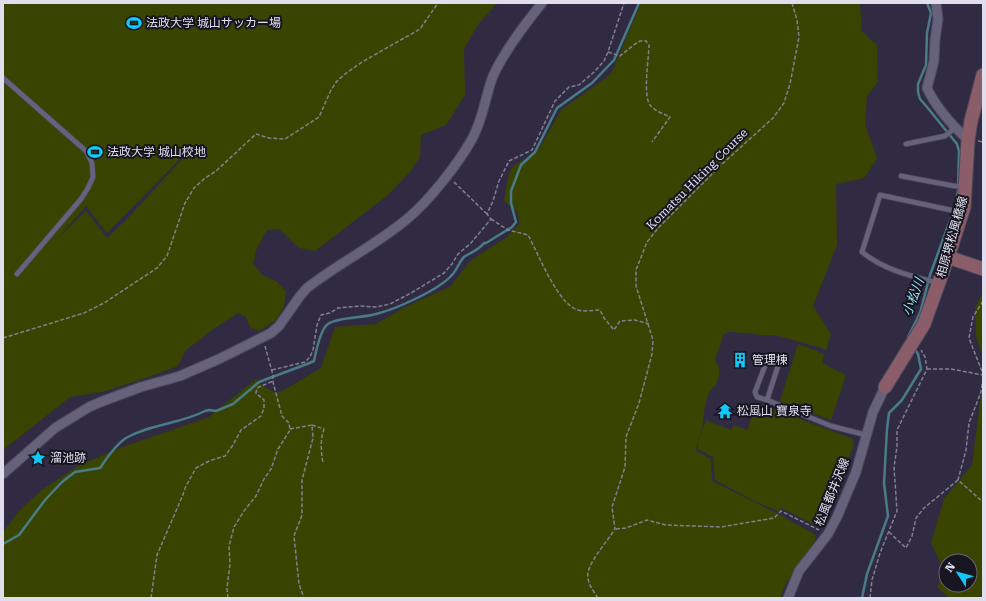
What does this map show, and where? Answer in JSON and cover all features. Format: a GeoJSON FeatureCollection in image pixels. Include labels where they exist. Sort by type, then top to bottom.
{"type":"FeatureCollection","features":[{"type":"Feature","properties":{"kind":"street"},"geometry":{"type":"LineString","coordinates":[[3,474],[50,432],[89,407],[141,387],[180,376],[262,338],[279,326],[307,288],[408,219],[423,204],[447,175],[472,139],[478,126],[493,76],[529,18],[542,3]]}},
{"type":"Feature","properties":{"kind":"street"},"geometry":{"type":"LineString","coordinates":[[936,3],[938,19],[934,61],[927,88],[953,130],[968,140]]}},
{"type":"Feature","properties":{"kind":"street","name":"相原堺松風橋線"},"geometry":{"type":"LineString","coordinates":[[885,387],[908,352],[929,313],[935,283],[948,257],[959,212],[960,186],[971,121],[983,75]]}},
{"type":"Feature","properties":{"kind":"street"},"geometry":{"type":"LineString","coordinates":[[948,257],[983,269]]}},
{"type":"Feature","properties":{"kind":"street","name":"松風都井沢線"},"geometry":{"type":"LineString","coordinates":[[788,598],[799,571],[828,534],[838,517],[856,472],[876,406],[885,387]]}},
{"type":"Feature","properties":{"kind":"lane"},"geometry":{"type":"LineString","coordinates":[[3,78],[86,151],[92,163],[93,177],[81,199],[17,274]]}},
{"type":"Feature","properties":{"kind":"lane"},"geometry":{"type":"LineString","coordinates":[[906,144],[945,136],[953,130]]}},
{"type":"Feature","properties":{"kind":"lane"},"geometry":{"type":"LineString","coordinates":[[901,176],[960,186]]}},
{"type":"Feature","properties":{"kind":"lane"},"geometry":{"type":"LineString","coordinates":[[935,283],[894,271],[874,262],[862,252],[880,195],[959,212]]}},
{"type":"Feature","properties":{"kind":"lane"},"geometry":{"type":"LineString","coordinates":[[767,400],[778,366],[774,362],[770,361],[766,363],[755,392],[757,396],[830,426],[866,435]]}},
{"type":"Feature","properties":{"kind":"path"},"geometry":{"type":"LineString","coordinates":[[3,338],[84,313],[104,303],[157,268],[167,256],[185,203],[194,188],[216,171],[256,134],[269,138],[285,139],[319,117],[331,90],[344,74],[420,29],[438,3]]}},
{"type":"Feature","properties":{"kind":"path"},"geometry":{"type":"LineString","coordinates":[[487,214],[499,181],[509,162],[532,150],[555,101],[569,87],[579,85],[604,61],[624,3]]}},
{"type":"Feature","properties":{"kind":"path","name":"Komatsu Hiking Course"},"geometry":{"type":"LineString","coordinates":[[615,529],[612,507],[625,467],[626,437],[639,403],[652,354],[653,340],[636,286],[636,270],[646,242],[659,226],[720,166],[773,118],[784,103],[790,84],[799,37],[797,20],[792,3]]}},
{"type":"Feature","properties":{"kind":"path"},"geometry":{"type":"LineString","coordinates":[[608,52],[620,56],[640,41],[646,40],[649,45],[646,76],[648,100],[650,106],[670,117],[652,142]]}},
{"type":"Feature","properties":{"kind":"path"},"geometry":{"type":"LineString","coordinates":[[447,175],[491,219],[508,230],[528,235],[552,283],[571,307],[578,310],[600,310],[604,318],[614,330],[620,320],[635,320],[649,324]]}},
{"type":"Feature","properties":{"kind":"path"},"geometry":{"type":"LineString","coordinates":[[272,370],[305,362],[310,357],[313,350],[317,325],[321,315],[330,313],[338,308],[360,306],[376,307],[390,304],[411,293],[444,272],[452,264],[458,254],[471,244],[491,219]]}},
{"type":"Feature","properties":{"kind":"path"},"geometry":{"type":"LineString","coordinates":[[927,369],[983,374],[969,338],[973,318],[983,301]]}},
{"type":"Feature","properties":{"kind":"path"},"geometry":{"type":"LineString","coordinates":[[228,598],[227,588],[230,564],[229,546],[234,527],[256,496],[271,468],[278,449],[290,430],[289,423],[282,416],[273,382],[272,370],[262,338]]}},
{"type":"Feature","properties":{"kind":"path"},"geometry":{"type":"LineString","coordinates":[[870,598],[874,573],[880,553],[897,511],[894,467],[897,447],[897,430],[927,369],[925,358],[915,339]]}},
{"type":"Feature","properties":{"kind":"path"},"geometry":{"type":"LineString","coordinates":[[889,532],[906,548],[912,536],[916,518],[924,508],[958,480],[966,450],[970,423],[981,392],[983,378]]}},
{"type":"Feature","properties":{"kind":"path"},"geometry":{"type":"LineString","coordinates":[[151,598],[157,555],[186,486],[196,468],[209,461],[224,456],[233,445],[241,430],[261,416],[264,408],[264,400],[256,393],[257,388],[273,382]]}},
{"type":"Feature","properties":{"kind":"path"},"geometry":{"type":"LineString","coordinates":[[290,430],[312,425],[324,429],[321,439],[323,463]]}},
{"type":"Feature","properties":{"kind":"path"},"geometry":{"type":"LineString","coordinates":[[304,598],[299,584],[294,536],[302,515],[302,480],[313,438],[312,425]]}},
{"type":"Feature","properties":{"kind":"path"},"geometry":{"type":"LineString","coordinates":[[958,480],[983,502]]}},
{"type":"Feature","properties":{"kind":"path"},"geometry":{"type":"LineString","coordinates":[[598,598],[589,584],[587,576],[592,562],[615,529],[626,528],[646,520],[666,525],[721,527],[774,518],[782,511],[828,534]]}},
{"type":"Feature","properties":{"kind":"green space"},"geometry":{"type":"Polygon","coordinates":[[[3,3],[497,3],[477,26],[464,49],[465,95],[446,125],[421,135],[420,157],[409,173],[388,195],[315,251],[299,248],[279,229],[267,230],[257,248],[253,263],[262,275],[276,281],[286,291],[284,307],[275,321],[259,331],[250,327],[246,317],[238,313],[212,330],[185,351],[178,366],[102,392],[70,397],[3,450],[3,3]],[[188,151],[107,233],[86,206],[56,240],[86,211],[107,238],[126,220],[188,153],[188,151]]]}},
{"type":"Feature","properties":{"kind":"green space"},"geometry":{"type":"Polygon","coordinates":[[[641,3],[860,3],[862,31],[877,45],[878,82],[867,96],[865,125],[877,158],[864,178],[836,184],[837,245],[813,306],[831,334],[826,351],[822,348],[775,335],[735,332],[728,332],[724,334],[715,359],[719,369],[718,378],[716,385],[709,393],[705,405],[702,429],[696,448],[696,451],[711,459],[712,481],[816,535],[814,543],[786,583],[780,598],[3,598],[3,532],[19,511],[43,489],[78,466],[117,449],[209,417],[256,379],[264,387],[276,393],[284,390],[321,368],[335,327],[376,324],[405,307],[451,286],[470,261],[507,237],[519,224],[518,212],[504,201],[508,177],[513,166],[538,151],[561,110],[611,74],[641,3]]]}},
{"type":"Feature","properties":{"kind":"green space"},"geometry":{"type":"Polygon","coordinates":[[[983,292],[983,359],[976,336],[975,308],[983,292]]]}},
{"type":"Feature","properties":{"kind":"green space"},"geometry":{"type":"Polygon","coordinates":[[[798,344],[824,354],[822,363],[846,375],[831,420],[780,401],[798,344]]]}},
{"type":"Feature","properties":{"kind":"green space"},"geometry":{"type":"Polygon","coordinates":[[[983,378],[983,598],[950,598],[944,593],[978,593],[978,553],[938,553],[938,558],[931,543],[944,499],[972,465],[983,378]]]}},
{"type":"Feature","properties":{"kind":"green space"},"geometry":{"type":"Polygon","coordinates":[[[757,403],[853,439],[854,446],[836,494],[822,524],[819,527],[782,508],[778,511],[754,501],[715,480],[713,457],[698,449],[698,442],[706,420],[731,430],[734,425],[747,430],[757,403]]]}},
{"type":"Feature","properties":{"kind":"waterway"},"geometry":{"type":"LineString","coordinates":[[3,544],[19,535],[45,500],[62,482],[75,472],[100,468],[108,456],[126,438],[135,433],[185,419],[205,411],[216,411],[233,404],[259,382],[314,361],[321,336],[328,324],[338,320],[384,312],[428,293],[446,281],[464,257],[484,243],[512,227],[516,222],[511,203],[511,191],[521,165],[535,152],[557,108],[592,83],[614,60],[639,3]]}},
{"type":"Feature","properties":{"kind":"waterway","name":"小松川"},"geometry":{"type":"LineString","coordinates":[[909,339],[908,337],[920,313],[930,275],[956,204],[958,191],[959,151],[957,144],[920,99],[918,92],[918,84],[926,65],[927,33],[931,13],[927,3]]}},
{"type":"Feature","properties":{"kind":"waterway","name":"小松川"},"geometry":{"type":"LineString","coordinates":[[862,598],[867,574],[888,516],[884,483],[889,413],[902,400],[921,369],[918,354],[914,348]]}},
{"type":"Feature","properties":{"kind":"place","name":"法政大学 城山サッカー場"},"geometry":{"type":"Point","coordinates":[134,23]}},
{"type":"Feature","properties":{"kind":"place","name":"法政大学 城山校地"},"geometry":{"type":"Point","coordinates":[95,152]}},
{"type":"Feature","properties":{"kind":"place","name":"管理棟"},"geometry":{"type":"Point","coordinates":[740,360]}},
{"type":"Feature","properties":{"kind":"place","name":"松風山 寶泉寺"},"geometry":{"type":"Point","coordinates":[725,411]}},
{"type":"Feature","properties":{"kind":"place","name":"溜池跡"},"geometry":{"type":"Point","coordinates":[38,458]}}]}
